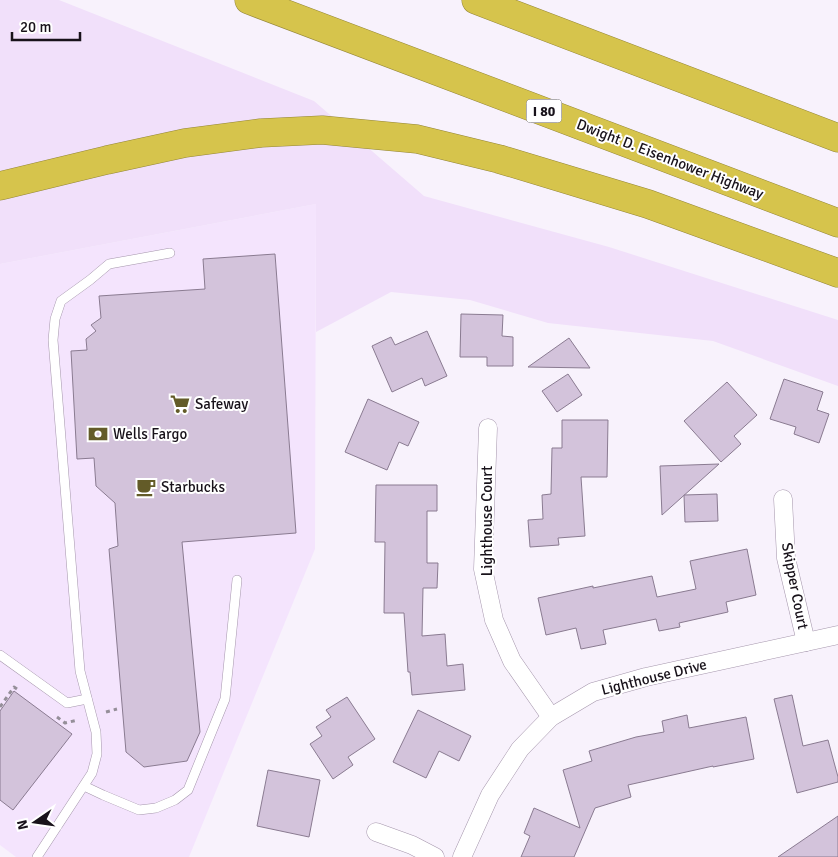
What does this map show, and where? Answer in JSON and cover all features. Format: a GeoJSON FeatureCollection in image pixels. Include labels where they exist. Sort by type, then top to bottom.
{"type":"FeatureCollection","features":[{"type":"Feature","properties":{"kind":"highway","name":"Dwight D. Eisenhower Highway"},"geometry":{"type":"LineString","coordinates":[[249,0],[838,223]]}},
{"type":"Feature","properties":{"kind":"highway"},"geometry":{"type":"LineString","coordinates":[[476,0],[838,138]]}},
{"type":"Feature","properties":{"kind":"highway"},"geometry":{"type":"LineString","coordinates":[[0,186],[185,143],[261,132],[322,130],[417,139],[499,159],[648,204],[838,273]]}},
{"type":"Feature","properties":{"kind":"street","name":"Lighthouse Court"},"geometry":{"type":"LineString","coordinates":[[488,428],[483,569],[494,620],[512,661],[552,717]]}},
{"type":"Feature","properties":{"kind":"street","name":"Skipper Court"},"geometry":{"type":"LineString","coordinates":[[783,499],[786,558],[806,642]]}},
{"type":"Feature","properties":{"kind":"street","name":"Lighthouse Drive"},"geometry":{"type":"LineString","coordinates":[[462,857],[490,795],[520,749],[552,717],[593,692],[646,677],[838,635]]}},
{"type":"Feature","properties":{"kind":"street"},"geometry":{"type":"LineString","coordinates":[[376,832],[412,845],[435,857]]}},
{"type":"Feature","properties":{"kind":"lane"},"geometry":{"type":"LineString","coordinates":[[37,857],[92,773],[97,754],[96,732],[80,671],[53,340],[55,319],[61,301],[109,264],[170,253]]}},
{"type":"Feature","properties":{"kind":"lane"},"geometry":{"type":"LineString","coordinates":[[84,786],[139,810],[156,808],[175,800],[188,790],[225,699],[237,580]]}},
{"type":"Feature","properties":{"kind":"lane"},"geometry":{"type":"LineString","coordinates":[[0,655],[67,703],[87,699]]}},
{"type":"Feature","properties":{"kind":"shaded area"},"geometry":{"type":"Polygon","coordinates":[[[0,0],[59,0],[314,101],[424,196],[609,247],[838,320],[838,386],[713,341],[548,323],[470,300],[391,292],[316,332],[316,204],[0,264],[0,0]]]}},
{"type":"Feature","properties":{"kind":"shaded area"},"geometry":{"type":"Polygon","coordinates":[[[316,204],[315,549],[189,857],[16,857],[0,845],[0,264],[316,204]]]}},
{"type":"Feature","properties":{"kind":"building","name":"Safeway"},"geometry":{"type":"Polygon","coordinates":[[[275,254],[296,533],[182,542],[200,732],[187,761],[144,767],[126,752],[109,549],[118,546],[115,503],[96,486],[94,458],[77,459],[71,351],[87,350],[86,339],[96,331],[91,325],[101,318],[99,296],[205,289],[203,259],[275,254]]]}},
{"type":"Feature","properties":{"kind":"building"},"geometry":{"type":"Polygon","coordinates":[[[461,314],[503,315],[502,336],[513,337],[513,366],[487,366],[487,357],[460,357],[461,314]]]}},
{"type":"Feature","properties":{"kind":"building"},"geometry":{"type":"Polygon","coordinates":[[[427,331],[447,376],[425,386],[422,378],[392,392],[372,346],[391,337],[395,345],[427,331]]]}},
{"type":"Feature","properties":{"kind":"building"},"geometry":{"type":"Polygon","coordinates":[[[569,338],[590,368],[528,367],[569,338]]]}},
{"type":"Feature","properties":{"kind":"building"},"geometry":{"type":"Polygon","coordinates":[[[568,374],[582,395],[557,412],[542,391],[568,374]]]}},
{"type":"Feature","properties":{"kind":"building"},"geometry":{"type":"Polygon","coordinates":[[[784,379],[823,392],[817,410],[829,414],[819,443],[794,434],[796,427],[770,419],[784,379]]]}},
{"type":"Feature","properties":{"kind":"building"},"geometry":{"type":"Polygon","coordinates":[[[727,382],[757,415],[734,436],[741,444],[721,462],[684,421],[727,382]]]}},
{"type":"Feature","properties":{"kind":"building"},"geometry":{"type":"Polygon","coordinates":[[[368,399],[419,422],[408,446],[399,442],[387,470],[345,452],[368,399]]]}},
{"type":"Feature","properties":{"kind":"building"},"geometry":{"type":"Polygon","coordinates":[[[562,420],[608,420],[607,477],[581,477],[585,536],[558,538],[559,545],[530,547],[528,520],[543,519],[542,495],[551,494],[552,448],[562,448],[562,420]]]}},
{"type":"Feature","properties":{"kind":"building"},"geometry":{"type":"Polygon","coordinates":[[[719,464],[662,515],[660,466],[719,464]]]}},
{"type":"Feature","properties":{"kind":"building"},"geometry":{"type":"Polygon","coordinates":[[[376,485],[437,485],[437,511],[427,511],[427,563],[438,563],[437,588],[423,588],[422,636],[445,634],[447,666],[463,664],[465,690],[412,695],[410,672],[408,672],[404,613],[384,613],[385,542],[375,542],[376,485]]]}},
{"type":"Feature","properties":{"kind":"building"},"geometry":{"type":"Polygon","coordinates":[[[717,494],[718,521],[685,522],[684,495],[717,494]]]}},
{"type":"Feature","properties":{"kind":"building"},"geometry":{"type":"Polygon","coordinates":[[[747,549],[756,595],[726,602],[728,612],[679,623],[680,627],[659,631],[656,619],[603,630],[606,644],[581,649],[576,628],[546,635],[538,598],[652,576],[657,597],[696,589],[690,561],[747,549]]]}},
{"type":"Feature","properties":{"kind":"building"},"geometry":{"type":"Polygon","coordinates":[[[14,691],[72,734],[13,810],[0,800],[0,711],[14,691]]]}},
{"type":"Feature","properties":{"kind":"building"},"geometry":{"type":"Polygon","coordinates":[[[792,695],[803,746],[828,740],[838,782],[797,793],[774,699],[792,695]]]}},
{"type":"Feature","properties":{"kind":"building"},"geometry":{"type":"Polygon","coordinates":[[[347,697],[375,739],[348,757],[353,765],[333,779],[310,744],[322,736],[316,727],[331,717],[326,710],[347,697]]]}},
{"type":"Feature","properties":{"kind":"building"},"geometry":{"type":"Polygon","coordinates":[[[418,710],[471,736],[459,761],[439,751],[426,778],[393,762],[418,710]]]}},
{"type":"Feature","properties":{"kind":"building"},"geometry":{"type":"Polygon","coordinates":[[[687,715],[689,728],[746,717],[754,759],[628,785],[631,797],[595,808],[574,857],[521,857],[530,836],[524,833],[534,808],[580,828],[563,770],[592,761],[589,751],[636,737],[664,732],[662,721],[687,715]]]}},
{"type":"Feature","properties":{"kind":"building"},"geometry":{"type":"Polygon","coordinates":[[[268,770],[320,780],[309,837],[257,826],[268,770]]]}},
{"type":"Feature","properties":{"kind":"building"},"geometry":{"type":"Polygon","coordinates":[[[838,816],[838,857],[778,857],[838,816]]]}},
{"type":"Feature","properties":{"kind":"place","name":"Safeway"},"geometry":{"type":"Point","coordinates":[180,404]}},
{"type":"Feature","properties":{"kind":"place","name":"Wells Fargo"},"geometry":{"type":"Point","coordinates":[98,434]}},
{"type":"Feature","properties":{"kind":"place","name":"Starbucks"},"geometry":{"type":"Point","coordinates":[146,487]}}]}
